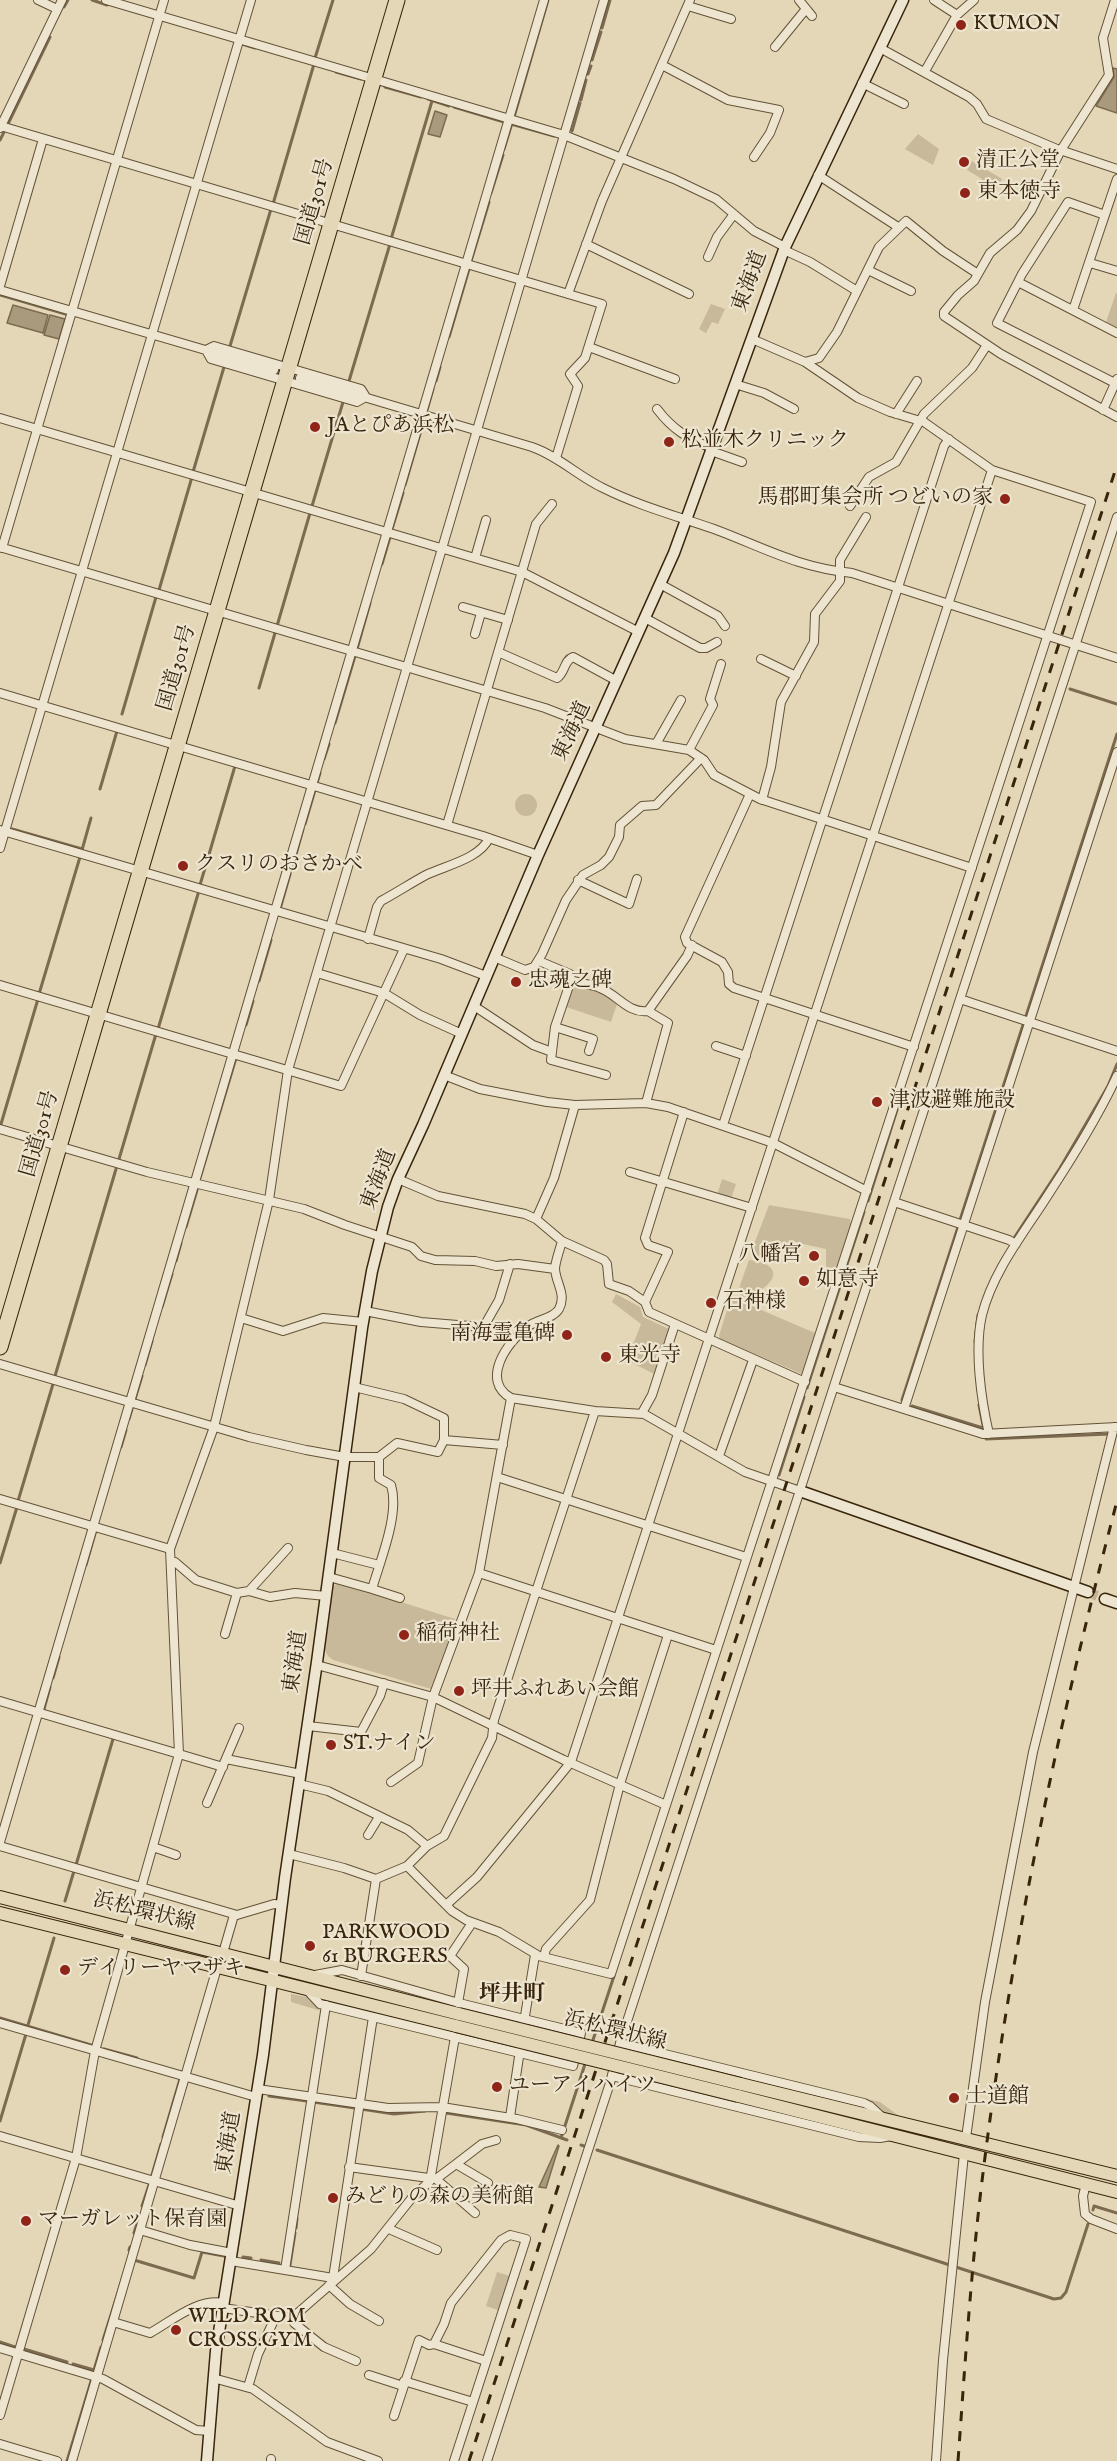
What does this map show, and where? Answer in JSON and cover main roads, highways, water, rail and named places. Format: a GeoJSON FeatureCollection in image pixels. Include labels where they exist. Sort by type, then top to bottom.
{"type":"FeatureCollection","features":[{"type":"Feature","properties":{"kind":"highway","name":"国道301号"},"geometry":{"type":"LineString","coordinates":[[0,1347],[397,0]]}},
{"type":"Feature","properties":{"kind":"main road","name":"東海道"},"geometry":{"type":"LineString","coordinates":[[207,2461],[213,2378],[257,2093],[364,1317],[380,1236],[398,1179],[538,855],[618,681],[686,521],[784,248],[903,0]]}},
{"type":"Feature","properties":{"kind":"main road"},"geometry":{"type":"LineString","coordinates":[[800,1491],[1088,1592]]}},
{"type":"Feature","properties":{"kind":"main road"},"geometry":{"type":"LineString","coordinates":[[1105,1599],[1117,1603]]}},
{"type":"Feature","properties":{"kind":"main road","name":"浜松環状線"},"geometry":{"type":"LineString","coordinates":[[0,1897],[312,1975],[457,2020]]}},
{"type":"Feature","properties":{"kind":"main road","name":"浜松環状線"},"geometry":{"type":"LineString","coordinates":[[0,1913],[307,1990],[457,2020],[740,2090],[966,2138],[1117,2176]]}},
{"type":"Feature","properties":{"kind":"main road","name":"浜松環状線"},"geometry":{"type":"LineString","coordinates":[[740,2090],[893,2135],[1117,2192]]}},
{"type":"Feature","properties":{"kind":"main road"},"geometry":{"type":"LineString","coordinates":[[1077,2166],[1079,2183]]}},
{"type":"Feature","properties":{"kind":"waterway"},"geometry":{"type":"LineString","coordinates":[[64,7],[68,0]]}},
{"type":"Feature","properties":{"kind":"waterway"},"geometry":{"type":"LineString","coordinates":[[92,0],[107,5]]}},
{"type":"Feature","properties":{"kind":"waterway"},"geometry":{"type":"LineString","coordinates":[[315,58],[333,0]]}},
{"type":"Feature","properties":{"kind":"waterway"},"geometry":{"type":"LineString","coordinates":[[514,117],[548,0]]}},
{"type":"Feature","properties":{"kind":"waterway"},"geometry":{"type":"LineString","coordinates":[[602,28],[610,0]]}},
{"type":"Feature","properties":{"kind":"waterway"},"geometry":{"type":"LineString","coordinates":[[592,60],[601,32]]}},
{"type":"Feature","properties":{"kind":"waterway"},"geometry":{"type":"LineString","coordinates":[[8,124],[50,37]]}},
{"type":"Feature","properties":{"kind":"waterway"},"geometry":{"type":"LineString","coordinates":[[242,44],[255,48]]}},
{"type":"Feature","properties":{"kind":"waterway"},"geometry":{"type":"LineString","coordinates":[[273,204],[314,64]]}},
{"type":"Feature","properties":{"kind":"waterway"},"geometry":{"type":"LineString","coordinates":[[588,74],[591,66]]}},
{"type":"Feature","properties":{"kind":"waterway"},"geometry":{"type":"LineString","coordinates":[[336,72],[361,79]]}},
{"type":"Feature","properties":{"kind":"waterway"},"geometry":{"type":"LineString","coordinates":[[581,100],[586,80]]}},
{"type":"Feature","properties":{"kind":"waterway"},"geometry":{"type":"LineString","coordinates":[[385,87],[421,97]]}},
{"type":"Feature","properties":{"kind":"waterway"},"geometry":{"type":"LineString","coordinates":[[428,99],[449,106]]}},
{"type":"Feature","properties":{"kind":"waterway"},"geometry":{"type":"LineString","coordinates":[[391,239],[432,101]]}},
{"type":"Feature","properties":{"kind":"waterway"},"geometry":{"type":"LineString","coordinates":[[572,131],[580,103]]}},
{"type":"Feature","properties":{"kind":"waterway"},"geometry":{"type":"LineString","coordinates":[[454,107],[504,122]]}},
{"type":"Feature","properties":{"kind":"waterway"},"geometry":{"type":"LineString","coordinates":[[504,149],[512,123]]}},
{"type":"Feature","properties":{"kind":"waterway"},"geometry":{"type":"LineString","coordinates":[[511,124],[554,136]]}},
{"type":"Feature","properties":{"kind":"waterway"},"geometry":{"type":"LineString","coordinates":[[0,140],[4,132]]}},
{"type":"Feature","properties":{"kind":"waterway"},"geometry":{"type":"LineString","coordinates":[[491,193],[503,155]]}},
{"type":"Feature","properties":{"kind":"waterway"},"geometry":{"type":"LineString","coordinates":[[471,261],[489,202]]}},
{"type":"Feature","properties":{"kind":"waterway"},"geometry":{"type":"LineString","coordinates":[[230,346],[271,209]]}},
{"type":"Feature","properties":{"kind":"waterway"},"geometry":{"type":"LineString","coordinates":[[349,381],[390,244]]}},
{"type":"Feature","properties":{"kind":"waterway"},"geometry":{"type":"LineString","coordinates":[[449,337],[469,269]]}},
{"type":"Feature","properties":{"kind":"waterway"},"geometry":{"type":"LineString","coordinates":[[0,295],[69,315]]}},
{"type":"Feature","properties":{"kind":"waterway"},"geometry":{"type":"LineString","coordinates":[[193,472],[224,367]]}},
{"type":"Feature","properties":{"kind":"waterway"},"geometry":{"type":"LineString","coordinates":[[436,381],[440,367]]}},
{"type":"Feature","properties":{"kind":"waterway"},"geometry":{"type":"LineString","coordinates":[[427,410],[433,389]]}},
{"type":"Feature","properties":{"kind":"waterway"},"geometry":{"type":"LineString","coordinates":[[312,506],[343,402]]}},
{"type":"Feature","properties":{"kind":"waterway"},"geometry":{"type":"LineString","coordinates":[[405,485],[424,420]]}},
{"type":"Feature","properties":{"kind":"waterway"},"geometry":{"type":"LineString","coordinates":[[159,590],[192,477]]}},
{"type":"Feature","properties":{"kind":"waterway"},"geometry":{"type":"LineString","coordinates":[[392,529],[403,493]]}},
{"type":"Feature","properties":{"kind":"waterway"},"geometry":{"type":"LineString","coordinates":[[277,626],[310,513]]}},
{"type":"Feature","properties":{"kind":"waterway"},"geometry":{"type":"LineString","coordinates":[[382,564],[390,537]]}},
{"type":"Feature","properties":{"kind":"waterway"},"geometry":{"type":"LineString","coordinates":[[122,714],[156,597]]}},
{"type":"Feature","properties":{"kind":"waterway"},"geometry":{"type":"LineString","coordinates":[[357,649],[370,603]]}},
{"type":"Feature","properties":{"kind":"waterway"},"geometry":{"type":"LineString","coordinates":[[259,688],[275,633]]}},
{"type":"Feature","properties":{"kind":"waterway"},"geometry":{"type":"LineString","coordinates":[[335,723],[355,656]]}},
{"type":"Feature","properties":{"kind":"waterway"},"geometry":{"type":"LineString","coordinates":[[1070,689],[1117,704]]}},
{"type":"Feature","properties":{"kind":"waterway"},"geometry":{"type":"LineString","coordinates":[[100,789],[117,731]]}},
{"type":"Feature","properties":{"kind":"waterway"},"geometry":{"type":"LineString","coordinates":[[1026,1016],[1117,734]]}},
{"type":"Feature","properties":{"kind":"waterway"},"geometry":{"type":"LineString","coordinates":[[324,759],[329,744]]}},
{"type":"Feature","properties":{"kind":"waterway"},"geometry":{"type":"LineString","coordinates":[[200,885],[235,766]]}},
{"type":"Feature","properties":{"kind":"waterway"},"geometry":{"type":"LineString","coordinates":[[317,783],[320,773]]}},
{"type":"Feature","properties":{"kind":"waterway"},"geometry":{"type":"LineString","coordinates":[[305,824],[315,790]]}},
{"type":"Feature","properties":{"kind":"waterway"},"geometry":{"type":"LineString","coordinates":[[82,850],[91,818]]}},
{"type":"Feature","properties":{"kind":"waterway"},"geometry":{"type":"LineString","coordinates":[[12,829],[82,849]]}},
{"type":"Feature","properties":{"kind":"waterway"},"geometry":{"type":"LineString","coordinates":[[295,858],[303,829]]}},
{"type":"Feature","properties":{"kind":"waterway"},"geometry":{"type":"LineString","coordinates":[[39,994],[80,857]]}},
{"type":"Feature","properties":{"kind":"waterway"},"geometry":{"type":"LineString","coordinates":[[280,909],[290,874]]}},
{"type":"Feature","properties":{"kind":"waterway"},"geometry":{"type":"LineString","coordinates":[[158,1029],[198,894]]}},
{"type":"Feature","properties":{"kind":"waterway"},"geometry":{"type":"LineString","coordinates":[[259,981],[271,940]]}},
{"type":"Feature","properties":{"kind":"waterway"},"geometry":{"type":"LineString","coordinates":[[1,1124],[38,999]]}},
{"type":"Feature","properties":{"kind":"waterway"},"geometry":{"type":"LineString","coordinates":[[246,1025],[253,1001]]}},
{"type":"Feature","properties":{"kind":"waterway"},"geometry":{"type":"LineString","coordinates":[[960,1220],[1023,1025]]}},
{"type":"Feature","properties":{"kind":"waterway"},"geometry":{"type":"LineString","coordinates":[[119,1159],[156,1034]]}},
{"type":"Feature","properties":{"kind":"waterway"},"geometry":{"type":"LineString","coordinates":[[200,1178],[236,1058]]}},
{"type":"Feature","properties":{"kind":"waterway"},"geometry":{"type":"LineString","coordinates":[[1014,1238],[1060,1168],[1108,1086],[1117,1064]]}},
{"type":"Feature","properties":{"kind":"waterway"},"geometry":{"type":"LineString","coordinates":[[868,1201],[903,1091]]}},
{"type":"Feature","properties":{"kind":"waterway"},"geometry":{"type":"LineString","coordinates":[[55,1376],[116,1169]]}},
{"type":"Feature","properties":{"kind":"waterway"},"geometry":{"type":"LineString","coordinates":[[186,1227],[197,1190]]}},
{"type":"Feature","properties":{"kind":"waterway"},"geometry":{"type":"LineString","coordinates":[[807,1388],[864,1212]]}},
{"type":"Feature","properties":{"kind":"waterway"},"geometry":{"type":"LineString","coordinates":[[902,1400],[958,1227]]}},
{"type":"Feature","properties":{"kind":"waterway"},"geometry":{"type":"LineString","coordinates":[[176,1261],[181,1243]]}},
{"type":"Feature","properties":{"kind":"waterway"},"geometry":{"type":"LineString","coordinates":[[162,1307],[172,1274]]}},
{"type":"Feature","properties":{"kind":"waterway"},"geometry":{"type":"LineString","coordinates":[[975,1342],[978,1315]]}},
{"type":"Feature","properties":{"kind":"waterway"},"geometry":{"type":"LineString","coordinates":[[145,1365],[152,1341]]}},
{"type":"Feature","properties":{"kind":"waterway"},"geometry":{"type":"LineString","coordinates":[[135,1399],[142,1376]]}},
{"type":"Feature","properties":{"kind":"waterway"},"geometry":{"type":"LineString","coordinates":[[18,1501],[53,1384]]}},
{"type":"Feature","properties":{"kind":"waterway"},"geometry":{"type":"LineString","coordinates":[[779,1475],[804,1397]]}},
{"type":"Feature","properties":{"kind":"waterway"},"geometry":{"type":"LineString","coordinates":[[979,1405],[984,1430]]}},
{"type":"Feature","properties":{"kind":"waterway"},"geometry":{"type":"LineString","coordinates":[[912,1406],[983,1428]]}},
{"type":"Feature","properties":{"kind":"waterway"},"geometry":{"type":"LineString","coordinates":[[129,1419],[132,1409]]}},
{"type":"Feature","properties":{"kind":"waterway"},"geometry":{"type":"LineString","coordinates":[[121,1447],[126,1430]]}},
{"type":"Feature","properties":{"kind":"waterway"},"geometry":{"type":"LineString","coordinates":[[986,1439],[1110,1434]]}},
{"type":"Feature","properties":{"kind":"waterway"},"geometry":{"type":"LineString","coordinates":[[0,1563],[17,1507]]}},
{"type":"Feature","properties":{"kind":"waterway"},"geometry":{"type":"LineString","coordinates":[[86,1565],[96,1530]]}},
{"type":"Feature","properties":{"kind":"waterway"},"geometry":{"type":"LineString","coordinates":[[53,1678],[59,1657]]}},
{"type":"Feature","properties":{"kind":"waterway"},"geometry":{"type":"LineString","coordinates":[[44,1709],[50,1687]]}},
{"type":"Feature","properties":{"kind":"waterway"},"geometry":{"type":"LineString","coordinates":[[76,1865],[113,1739]]}},
{"type":"Feature","properties":{"kind":"waterway"},"geometry":{"type":"LineString","coordinates":[[65,1901],[74,1871]]}},
{"type":"Feature","properties":{"kind":"waterway"},"geometry":{"type":"LineString","coordinates":[[28,2025],[54,1938]]}},
{"type":"Feature","properties":{"kind":"waterway"},"geometry":{"type":"LineString","coordinates":[[592,2043],[614,1976]]}},
{"type":"Feature","properties":{"kind":"waterway"},"geometry":{"type":"LineString","coordinates":[[0,2018],[91,2045]]}},
{"type":"Feature","properties":{"kind":"waterway"},"geometry":{"type":"LineString","coordinates":[[0,2121],[26,2034]]}},
{"type":"Feature","properties":{"kind":"waterway"},"geometry":{"type":"LineString","coordinates":[[104,2049],[137,2058]]}},
{"type":"Feature","properties":{"kind":"waterway"},"geometry":{"type":"LineString","coordinates":[[561,2138],[586,2061]]}},
{"type":"Feature","properties":{"kind":"waterway"},"geometry":{"type":"LineString","coordinates":[[163,2137],[180,2079]]}},
{"type":"Feature","properties":{"kind":"waterway"},"geometry":{"type":"LineString","coordinates":[[269,2096],[307,2101]]}},
{"type":"Feature","properties":{"kind":"waterway"},"geometry":{"type":"LineString","coordinates":[[313,2102],[355,2108]]}},
{"type":"Feature","properties":{"kind":"waterway"},"geometry":{"type":"LineString","coordinates":[[361,2109],[394,2114],[425,2111]]}},
{"type":"Feature","properties":{"kind":"waterway"},"geometry":{"type":"LineString","coordinates":[[446,2113],[526,2125],[567,2140]]}},
{"type":"Feature","properties":{"kind":"waterway"},"geometry":{"type":"LineString","coordinates":[[152,2175],[161,2144]]}},
{"type":"Feature","properties":{"kind":"waterway"},"geometry":{"type":"LineString","coordinates":[[597,2150],[1054,2299],[1061,2298],[1066,2292],[1088,2224]]}},
{"type":"Feature","properties":{"kind":"waterway"},"geometry":{"type":"LineString","coordinates":[[142,2206],[149,2185]]}},
{"type":"Feature","properties":{"kind":"waterway"},"geometry":{"type":"LineString","coordinates":[[1093,2210],[1094,2206],[1117,2213]]}},
{"type":"Feature","properties":{"kind":"waterway"},"geometry":{"type":"LineString","coordinates":[[134,2233],[139,2217]]}},
{"type":"Feature","properties":{"kind":"waterway"},"geometry":{"type":"LineString","coordinates":[[296,2228],[297,2218]]}},
{"type":"Feature","properties":{"kind":"waterway"},"geometry":{"type":"LineString","coordinates":[[290,2265],[295,2233]]}},
{"type":"Feature","properties":{"kind":"waterway"},"geometry":{"type":"LineString","coordinates":[[134,2260],[194,2278],[202,2252],[224,2256]]}},
{"type":"Feature","properties":{"kind":"waterway"},"geometry":{"type":"LineString","coordinates":[[243,2257],[251,2258]]}},
{"type":"Feature","properties":{"kind":"waterway"},"geometry":{"type":"LineString","coordinates":[[103,2340],[129,2258]]}},
{"type":"Feature","properties":{"kind":"waterway"},"geometry":{"type":"LineString","coordinates":[[261,2260],[279,2263]]}},
{"type":"Feature","properties":{"kind":"waterway"},"geometry":{"type":"LineString","coordinates":[[0,2342],[15,2347]]}},
{"type":"Feature","properties":{"kind":"waterway"},"geometry":{"type":"LineString","coordinates":[[73,2364],[94,2370],[101,2347]]}},
{"type":"Feature","properties":{"kind":"waterway"},"geometry":{"type":"LineString","coordinates":[[24,2349],[67,2362]]}},
{"type":"Feature","properties":{"kind":"waterway"},"geometry":{"type":"LineString","coordinates":[[67,2461],[92,2378]]}},
{"type":"Feature","properties":{"kind":"tunnel"},"geometry":{"type":"LineString","coordinates":[[1088,1592],[1105,1599]]}},
{"type":"Feature","properties":{"kind":"railway"},"geometry":{"type":"LineString","coordinates":[[469,2461],[1117,465]]}},
{"type":"Feature","properties":{"kind":"railway"},"geometry":{"type":"LineString","coordinates":[[958,2461],[979,2209],[994,2088],[1008,2003],[1022,1919],[1056,1751],[1117,1501]]}},
{"type":"Feature","properties":{"kind":"place","name":"KUMON"},"geometry":{"type":"Point","coordinates":[961,25]}},
{"type":"Feature","properties":{"kind":"place","name":"清正公堂"},"geometry":{"type":"Point","coordinates":[964,162]}},
{"type":"Feature","properties":{"kind":"place","name":"東本徳寺"},"geometry":{"type":"Point","coordinates":[965,193]}},
{"type":"Feature","properties":{"kind":"place","name":"JAとぴあ浜松"},"geometry":{"type":"Point","coordinates":[315,427]}},
{"type":"Feature","properties":{"kind":"place","name":"松並木クリニック"},"geometry":{"type":"Point","coordinates":[669,442]}},
{"type":"Feature","properties":{"kind":"place","name":"馬郡町集会所 つどいの家"},"geometry":{"type":"Point","coordinates":[1005,499]}},
{"type":"Feature","properties":{"kind":"place","name":"クスリのおさかべ"},"geometry":{"type":"Point","coordinates":[183,866]}},
{"type":"Feature","properties":{"kind":"place","name":"忠魂之碑"},"geometry":{"type":"Point","coordinates":[516,982]}},
{"type":"Feature","properties":{"kind":"place","name":"津波避難施設"},"geometry":{"type":"Point","coordinates":[877,1102]}},
{"type":"Feature","properties":{"kind":"place","name":"八幡宮"},"geometry":{"type":"Point","coordinates":[814,1256]}},
{"type":"Feature","properties":{"kind":"place","name":"如意寺"},"geometry":{"type":"Point","coordinates":[804,1281]}},
{"type":"Feature","properties":{"kind":"place","name":"石神様"},"geometry":{"type":"Point","coordinates":[711,1303]}},
{"type":"Feature","properties":{"kind":"place","name":"南海霊亀碑"},"geometry":{"type":"Point","coordinates":[567,1335]}},
{"type":"Feature","properties":{"kind":"place","name":"東光寺"},"geometry":{"type":"Point","coordinates":[606,1357]}},
{"type":"Feature","properties":{"kind":"place","name":"稲荷神社"},"geometry":{"type":"Point","coordinates":[404,1635]}},
{"type":"Feature","properties":{"kind":"place","name":"坪井ふれあい会館"},"geometry":{"type":"Point","coordinates":[459,1691]}},
{"type":"Feature","properties":{"kind":"place","name":"ST.ナイン"},"geometry":{"type":"Point","coordinates":[331,1745]}},
{"type":"Feature","properties":{"kind":"place","name":"PARKWOOD 61 BURGERS"},"geometry":{"type":"Point","coordinates":[310,1946]}},
{"type":"Feature","properties":{"kind":"place","name":"デイリーヤマザキ"},"geometry":{"type":"Point","coordinates":[65,1970]}},
{"type":"Feature","properties":{"kind":"place","name":"ユーアイハイツ"},"geometry":{"type":"Point","coordinates":[497,2087]}},
{"type":"Feature","properties":{"kind":"place","name":"士道館"},"geometry":{"type":"Point","coordinates":[954,2098]}},
{"type":"Feature","properties":{"kind":"place","name":"みどりの森の美術館"},"geometry":{"type":"Point","coordinates":[333,2198]}},
{"type":"Feature","properties":{"kind":"place","name":"マーガレット保育園"},"geometry":{"type":"Point","coordinates":[26,2221]}},
{"type":"Feature","properties":{"kind":"place","name":"WILD ROM CROSS.GYM"},"geometry":{"type":"Point","coordinates":[176,2330]}},
{"type":"Feature","properties":{"kind":"district","name":"坪井町"},"geometry":{"type":"Point","coordinates":[512,1995]}}]}
